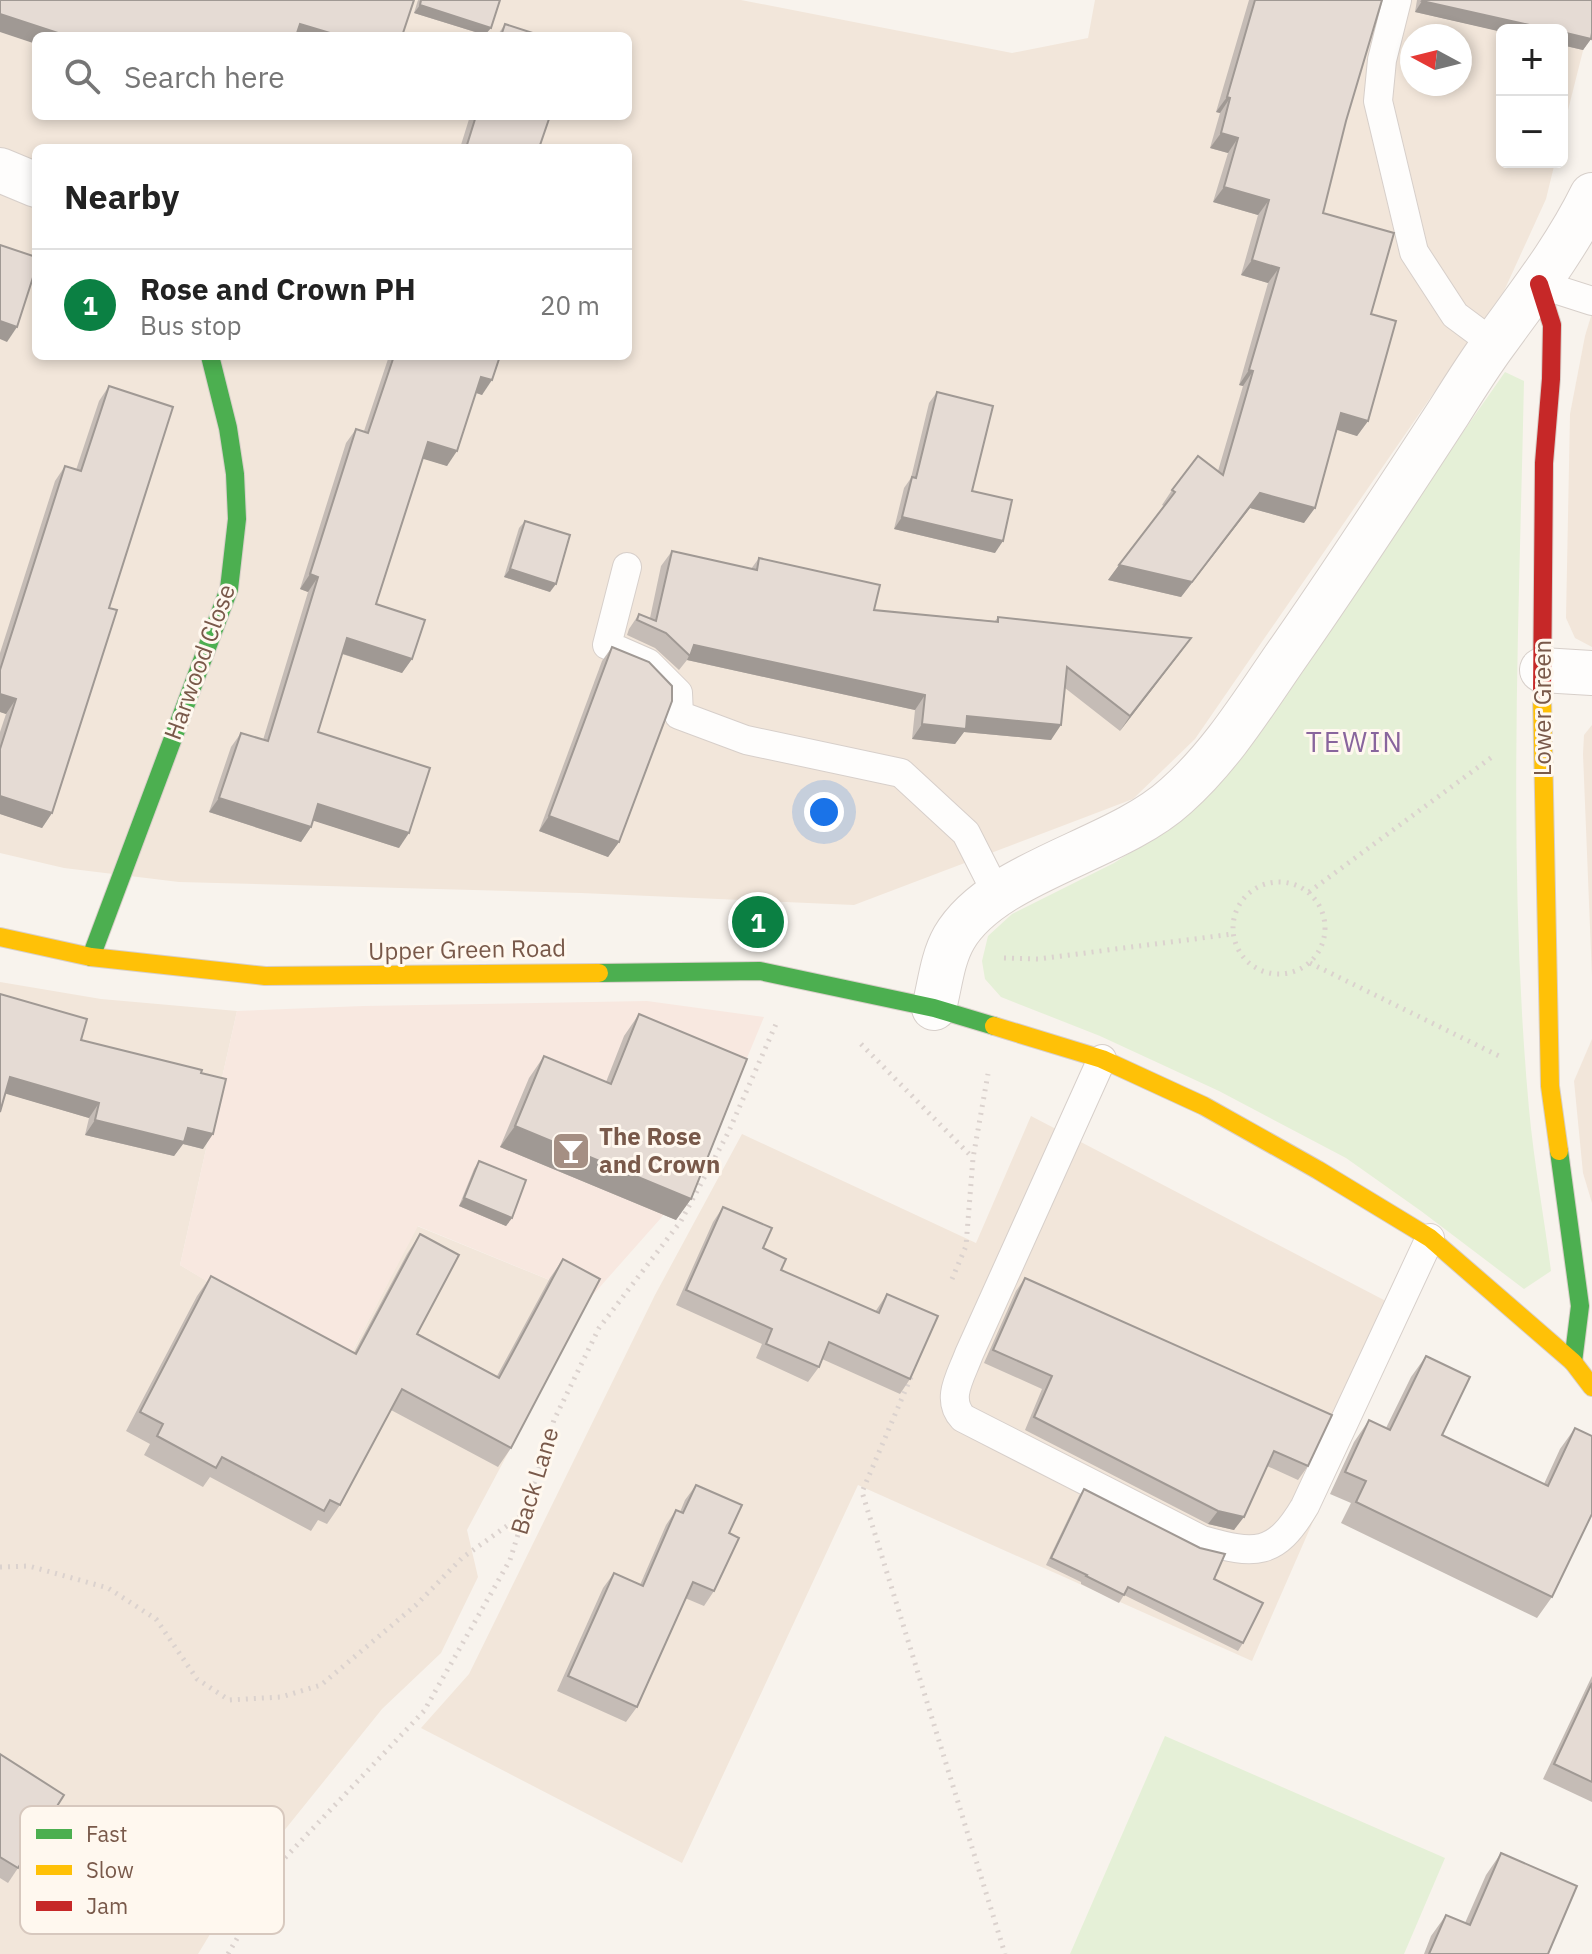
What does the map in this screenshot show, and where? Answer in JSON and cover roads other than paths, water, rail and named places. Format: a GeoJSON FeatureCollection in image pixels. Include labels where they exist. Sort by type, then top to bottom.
{"type":"FeatureCollection","features":[{"type":"Feature","properties":{"kind":"street"},"geometry":{"type":"LineString","coordinates":[[0,170],[32,183]]}},
{"type":"Feature","properties":{"kind":"street"},"geometry":{"type":"LineString","coordinates":[[1592,195],[1539,284],[1494,344],[1217,756],[1174,798],[1128,830],[997,894],[970,917],[946,956],[934,1008],[1102,1059],[1204,1106],[1318,1170],[1430,1238],[1573,1362],[1592,1387]]}},
{"type":"Feature","properties":{"kind":"street","name":"Lower Green"},"geometry":{"type":"LineString","coordinates":[[1539,284],[1552,325],[1544,463],[1542,670],[1550,1086],[1580,1306],[1573,1362]]}},
{"type":"Feature","properties":{"kind":"street","name":"Harwood Close"},"geometry":{"type":"LineString","coordinates":[[91,957],[229,589],[238,543],[238,493],[230,434],[211,360]]}},
{"type":"Feature","properties":{"kind":"street"},"geometry":{"type":"LineString","coordinates":[[1542,670],[1592,673]]}},
{"type":"Feature","properties":{"kind":"street","name":"Upper Green Road"},"geometry":{"type":"LineString","coordinates":[[0,937],[91,957],[265,976],[760,971],[934,1008]]}},
{"type":"Feature","properties":{"kind":"lane"},"geometry":{"type":"LineString","coordinates":[[1397,0],[1382,60],[1378,101],[1414,252],[1455,315],[1494,344]]}},
{"type":"Feature","properties":{"kind":"lane"},"geometry":{"type":"LineString","coordinates":[[1539,284],[1592,301]]}},
{"type":"Feature","properties":{"kind":"lane"},"geometry":{"type":"LineString","coordinates":[[627,567],[607,645],[648,663],[678,693],[679,715],[746,740],[901,773],[966,833],[997,894]]}},
{"type":"Feature","properties":{"kind":"lane"},"geometry":{"type":"LineString","coordinates":[[1102,1059],[969,1354],[953,1398],[954,1409],[963,1418],[1202,1540],[1238,1550],[1263,1549],[1289,1533],[1305,1506],[1430,1238]]}},
{"type":"Feature","properties":{"kind":"place","name":"Rose and Crown PH"},"geometry":{"type":"Point","coordinates":[758,922]}},
{"type":"Feature","properties":{"kind":"place","name":"The Rose and Crown"},"geometry":{"type":"Point","coordinates":[571,1151]}},
{"type":"Feature","properties":{"kind":"district","name":"TEWIN"},"geometry":{"type":"Point","coordinates":[1355,742]}}]}
